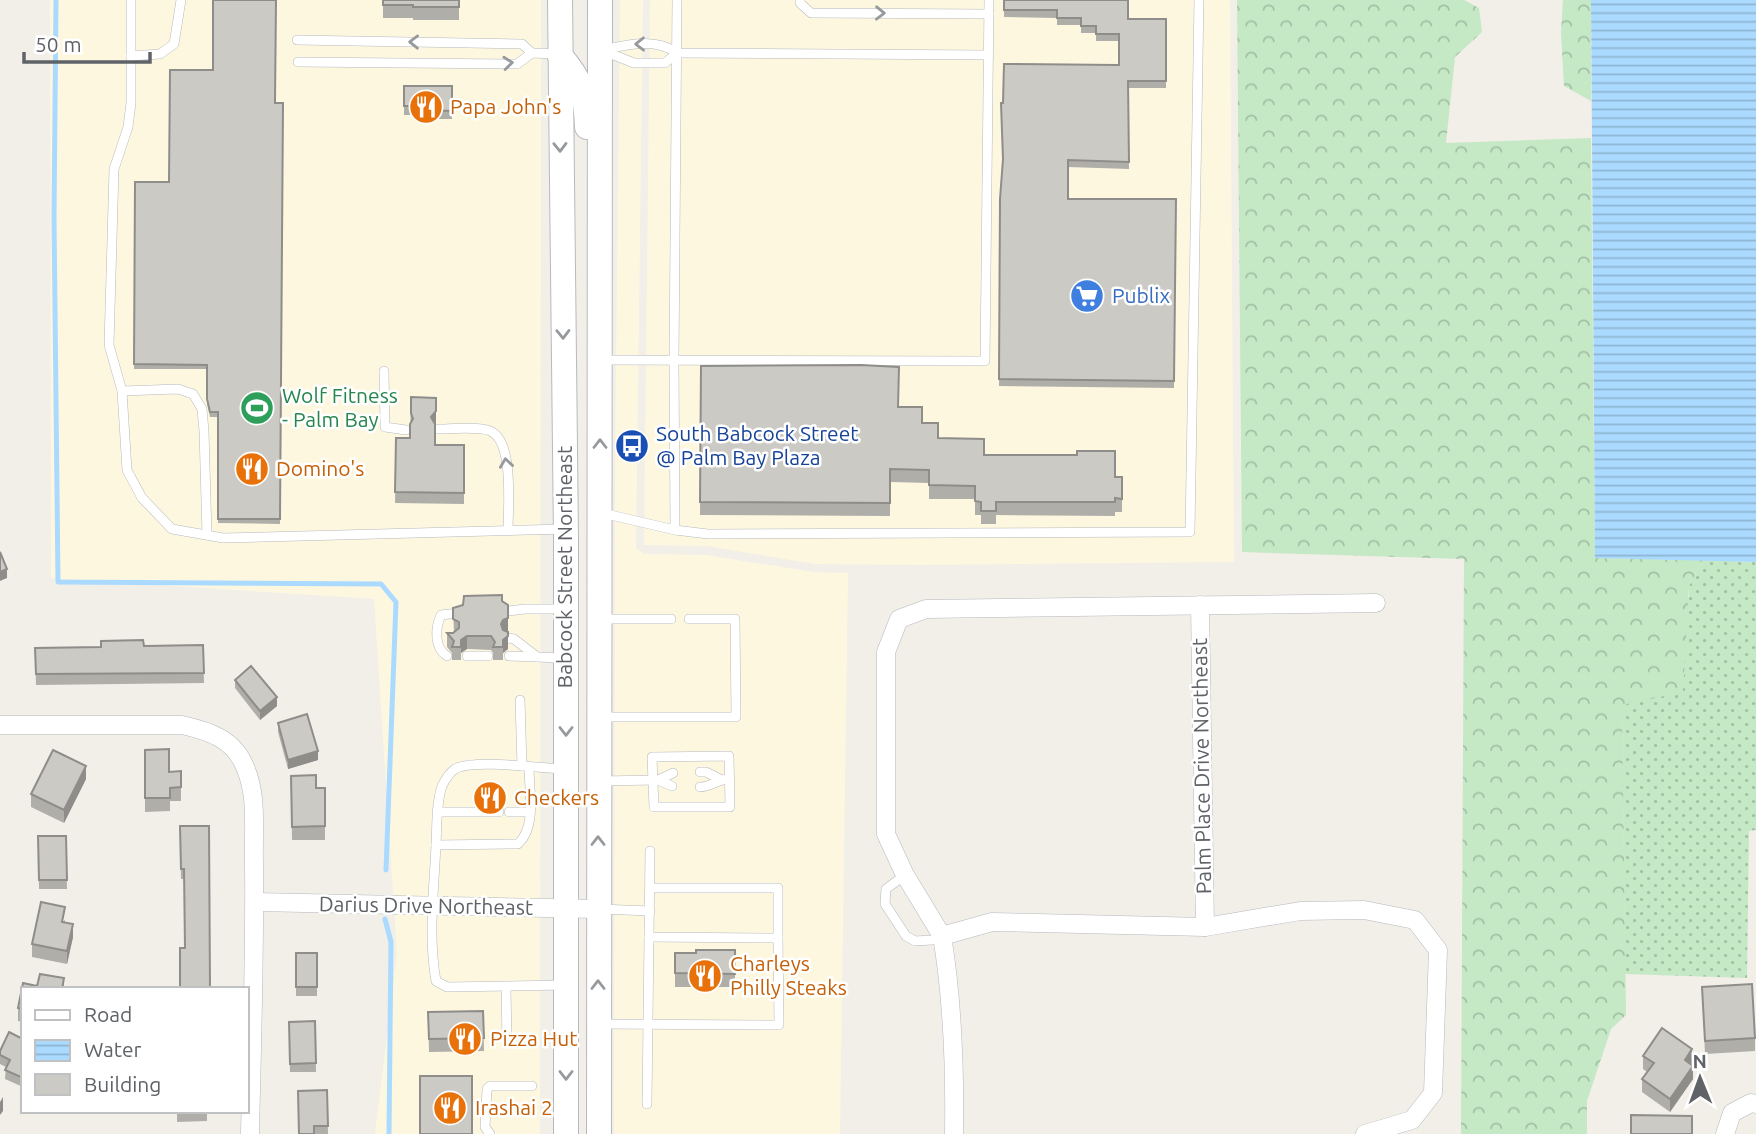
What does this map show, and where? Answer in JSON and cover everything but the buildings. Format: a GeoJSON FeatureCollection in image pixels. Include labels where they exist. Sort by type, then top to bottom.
{"type":"FeatureCollection","features":[{"type":"Feature","properties":{"kind":"main road","name":"Babcock Street Northeast"},"geometry":{"type":"LineString","coordinates":[[560,0],[566,529],[566,1134]]}},
{"type":"Feature","properties":{"kind":"main road","name":"Babcock Street Northeast"},"geometry":{"type":"LineString","coordinates":[[599,1134],[600,0]]}},
{"type":"Feature","properties":{"kind":"main road"},"geometry":{"type":"LineString","coordinates":[[559,54],[577,75],[587,106],[588,175],[600,220]]}},
{"type":"Feature","properties":{"kind":"main road"},"geometry":{"type":"LineString","coordinates":[[564,393],[580,425],[583,489],[599,513]]}},
{"type":"Feature","properties":{"kind":"main road"},"geometry":{"type":"LineString","coordinates":[[566,529],[576,535],[590,551],[594,597],[599,615]]}},
{"type":"Feature","properties":{"kind":"street"},"geometry":{"type":"LineString","coordinates":[[954,1134],[950,986],[942,936],[905,875],[886,834],[886,652],[899,619],[926,609],[1376,603]]}},
{"type":"Feature","properties":{"kind":"street","name":"Palm Place Drive Northeast"},"geometry":{"type":"LineString","coordinates":[[1200,605],[1205,927]]}},
{"type":"Feature","properties":{"kind":"street"},"geometry":{"type":"LineString","coordinates":[[0,725],[182,724],[209,731],[231,745],[246,767],[253,799],[255,902],[250,1134]]}},
{"type":"Feature","properties":{"kind":"street","name":"Darius Drive Northeast"},"geometry":{"type":"LineString","coordinates":[[255,902],[598,909]]}},
{"type":"Feature","properties":{"kind":"street","name":"Palm Place Drive Northeast"},"geometry":{"type":"LineString","coordinates":[[942,936],[992,922],[1205,927],[1300,911],[1364,910],[1415,920],[1438,950],[1433,1093],[1412,1119],[1366,1134]]}},
{"type":"Feature","properties":{"kind":"street"},"geometry":{"type":"LineString","coordinates":[[1725,1134],[1732,1113],[1756,1104]]}},
{"type":"Feature","properties":{"kind":"lane"},"geometry":{"type":"LineString","coordinates":[[131,0],[131,103],[128,127],[114,169],[109,345],[122,391],[127,470],[142,498],[173,529],[223,538],[566,529]]}},
{"type":"Feature","properties":{"kind":"lane"},"geometry":{"type":"LineString","coordinates":[[131,57],[160,54],[174,44],[181,0]]}},
{"type":"Feature","properties":{"kind":"lane"},"geometry":{"type":"LineString","coordinates":[[675,530],[677,0]]}},
{"type":"Feature","properties":{"kind":"lane"},"geometry":{"type":"LineString","coordinates":[[800,0],[811,13],[989,15]]}},
{"type":"Feature","properties":{"kind":"lane"},"geometry":{"type":"LineString","coordinates":[[600,360],[985,361],[989,0]]}},
{"type":"Feature","properties":{"kind":"lane"},"geometry":{"type":"LineString","coordinates":[[599,513],[675,530],[708,534],[1190,532],[1199,0]]}},
{"type":"Feature","properties":{"kind":"lane"},"geometry":{"type":"LineString","coordinates":[[298,40],[522,44],[533,53]]}},
{"type":"Feature","properties":{"kind":"lane"},"geometry":{"type":"LineString","coordinates":[[600,50],[633,44],[665,44],[677,52],[989,55]]}},
{"type":"Feature","properties":{"kind":"lane"},"geometry":{"type":"LineString","coordinates":[[600,50],[634,63],[665,63],[677,52]]}},
{"type":"Feature","properties":{"kind":"lane"},"geometry":{"type":"LineString","coordinates":[[298,62],[517,64],[533,53],[559,54]]}},
{"type":"Feature","properties":{"kind":"lane"},"geometry":{"type":"LineString","coordinates":[[384,371],[385,427],[406,430]]}},
{"type":"Feature","properties":{"kind":"lane"},"geometry":{"type":"LineString","coordinates":[[122,391],[178,389],[193,394],[202,409],[207,535]]}},
{"type":"Feature","properties":{"kind":"lane"},"geometry":{"type":"LineString","coordinates":[[438,429],[490,430],[500,438],[507,461],[508,531]]}},
{"type":"Feature","properties":{"kind":"lane"},"geometry":{"type":"LineString","coordinates":[[508,611],[566,609]]}},
{"type":"Feature","properties":{"kind":"lane"},"geometry":{"type":"LineString","coordinates":[[447,656],[440,652],[438,622],[441,615],[458,613]]}},
{"type":"Feature","properties":{"kind":"lane"},"geometry":{"type":"LineString","coordinates":[[599,615],[671,619]]}},
{"type":"Feature","properties":{"kind":"lane"},"geometry":{"type":"LineString","coordinates":[[599,717],[736,717],[735,619],[689,619]]}},
{"type":"Feature","properties":{"kind":"lane"},"geometry":{"type":"LineString","coordinates":[[508,638],[536,657]]}},
{"type":"Feature","properties":{"kind":"lane"},"geometry":{"type":"LineString","coordinates":[[467,656],[488,656]]}},
{"type":"Feature","properties":{"kind":"lane"},"geometry":{"type":"LineString","coordinates":[[509,656],[566,658]]}},
{"type":"Feature","properties":{"kind":"lane"},"geometry":{"type":"LineString","coordinates":[[436,845],[518,844],[525,838],[529,812],[520,700]]}},
{"type":"Feature","properties":{"kind":"lane"},"geometry":{"type":"LineString","coordinates":[[729,756],[725,779],[730,807],[654,807],[656,780],[652,757],[729,756]]}},
{"type":"Feature","properties":{"kind":"lane"},"geometry":{"type":"LineString","coordinates":[[565,985],[447,986],[436,981],[433,962],[433,906],[438,812],[442,787],[447,777],[464,766],[566,769]]}},
{"type":"Feature","properties":{"kind":"lane"},"geometry":{"type":"LineString","coordinates":[[656,780],[673,772]]}},
{"type":"Feature","properties":{"kind":"lane"},"geometry":{"type":"LineString","coordinates":[[700,772],[725,779]]}},
{"type":"Feature","properties":{"kind":"lane"},"geometry":{"type":"LineString","coordinates":[[700,787],[725,779]]}},
{"type":"Feature","properties":{"kind":"lane"},"geometry":{"type":"LineString","coordinates":[[598,780],[656,780],[672,786]]}},
{"type":"Feature","properties":{"kind":"lane"},"geometry":{"type":"LineString","coordinates":[[438,812],[529,812]]}},
{"type":"Feature","properties":{"kind":"lane"},"geometry":{"type":"LineString","coordinates":[[647,1104],[650,851]]}},
{"type":"Feature","properties":{"kind":"lane"},"geometry":{"type":"LineString","coordinates":[[905,875],[886,889],[885,904],[906,936],[915,941],[932,940],[942,936]]}},
{"type":"Feature","properties":{"kind":"lane"},"geometry":{"type":"LineString","coordinates":[[598,1024],[779,1025],[778,888],[650,888]]}},
{"type":"Feature","properties":{"kind":"lane"},"geometry":{"type":"LineString","coordinates":[[598,909],[650,911]]}},
{"type":"Feature","properties":{"kind":"lane"},"geometry":{"type":"LineString","coordinates":[[649,937],[778,938]]}},
{"type":"Feature","properties":{"kind":"lane"},"geometry":{"type":"LineString","coordinates":[[506,987],[507,1042]]}},
{"type":"Feature","properties":{"kind":"lane"},"geometry":{"type":"LineString","coordinates":[[490,1134],[485,1127],[487,1089],[490,1086],[532,1086]]}},
{"type":"Feature","properties":{"kind":"shaded area"},"geometry":{"type":"Polygon","coordinates":[[[50,0],[541,0],[540,1134],[375,1134],[397,953],[374,599],[51,578],[50,0]]]}},
{"type":"Feature","properties":{"kind":"shaded area"},"geometry":{"type":"Polygon","coordinates":[[[620,0],[643,0],[636,548],[644,554],[706,555],[814,572],[848,573],[840,1134],[614,1134],[615,463],[620,0]]]}},
{"type":"Feature","properties":{"kind":"shaded area"},"geometry":{"type":"Polygon","coordinates":[[[650,0],[1230,0],[1234,562],[815,564],[707,546],[644,545],[650,0]]]}},
{"type":"Feature","properties":{"kind":"green space"},"geometry":{"type":"Polygon","coordinates":[[[1237,0],[1464,0],[1479,8],[1482,32],[1455,57],[1446,143],[1591,138],[1595,558],[1703,560],[1689,586],[1683,692],[1622,705],[1626,1015],[1611,1029],[1587,1101],[1587,1134],[1461,1134],[1464,559],[1242,552],[1237,0]]]}},
{"type":"Feature","properties":{"kind":"green space"},"geometry":{"type":"Polygon","coordinates":[[[1563,0],[1591,0],[1591,101],[1564,86],[1561,33],[1563,0]]]}},
{"type":"Feature","properties":{"kind":"green space"},"geometry":{"type":"Polygon","coordinates":[[[1703,560],[1756,562],[1756,830],[1749,831],[1747,978],[1625,974],[1622,704],[1689,597],[1689,586],[1703,560]]]}},
{"type":"Feature","properties":{"kind":"water"},"geometry":{"type":"Polygon","coordinates":[[[1591,0],[1756,0],[1756,562],[1595,558],[1591,0]]]}},
{"type":"Feature","properties":{"kind":"waterway"},"geometry":{"type":"LineString","coordinates":[[56,0],[54,217],[58,582],[381,584],[396,602],[386,870]]}},
{"type":"Feature","properties":{"kind":"waterway"},"geometry":{"type":"LineString","coordinates":[[385,919],[391,942],[389,1134]]}},
{"type":"Feature","properties":{"kind":"place","name":"Papa John's"},"geometry":{"type":"Point","coordinates":[426,107]}},
{"type":"Feature","properties":{"kind":"place","name":"Publix"},"geometry":{"type":"Point","coordinates":[1087,296]}},
{"type":"Feature","properties":{"kind":"place","name":"Wolf Fitness - Palm Bay"},"geometry":{"type":"Point","coordinates":[257,408]}},
{"type":"Feature","properties":{"kind":"place","name":"South Babcock Street @ Palm Bay Plaza"},"geometry":{"type":"Point","coordinates":[632,446]}},
{"type":"Feature","properties":{"kind":"place","name":"Domino's"},"geometry":{"type":"Point","coordinates":[252,469]}},
{"type":"Feature","properties":{"kind":"place","name":"Checkers"},"geometry":{"type":"Point","coordinates":[490,798]}},
{"type":"Feature","properties":{"kind":"place","name":"Charleys Philly Steaks"},"geometry":{"type":"Point","coordinates":[705,976]}},
{"type":"Feature","properties":{"kind":"place","name":"Pizza Hut"},"geometry":{"type":"Point","coordinates":[465,1039]}},
{"type":"Feature","properties":{"kind":"place","name":"Irashai 2"},"geometry":{"type":"Point","coordinates":[450,1108]}}]}
